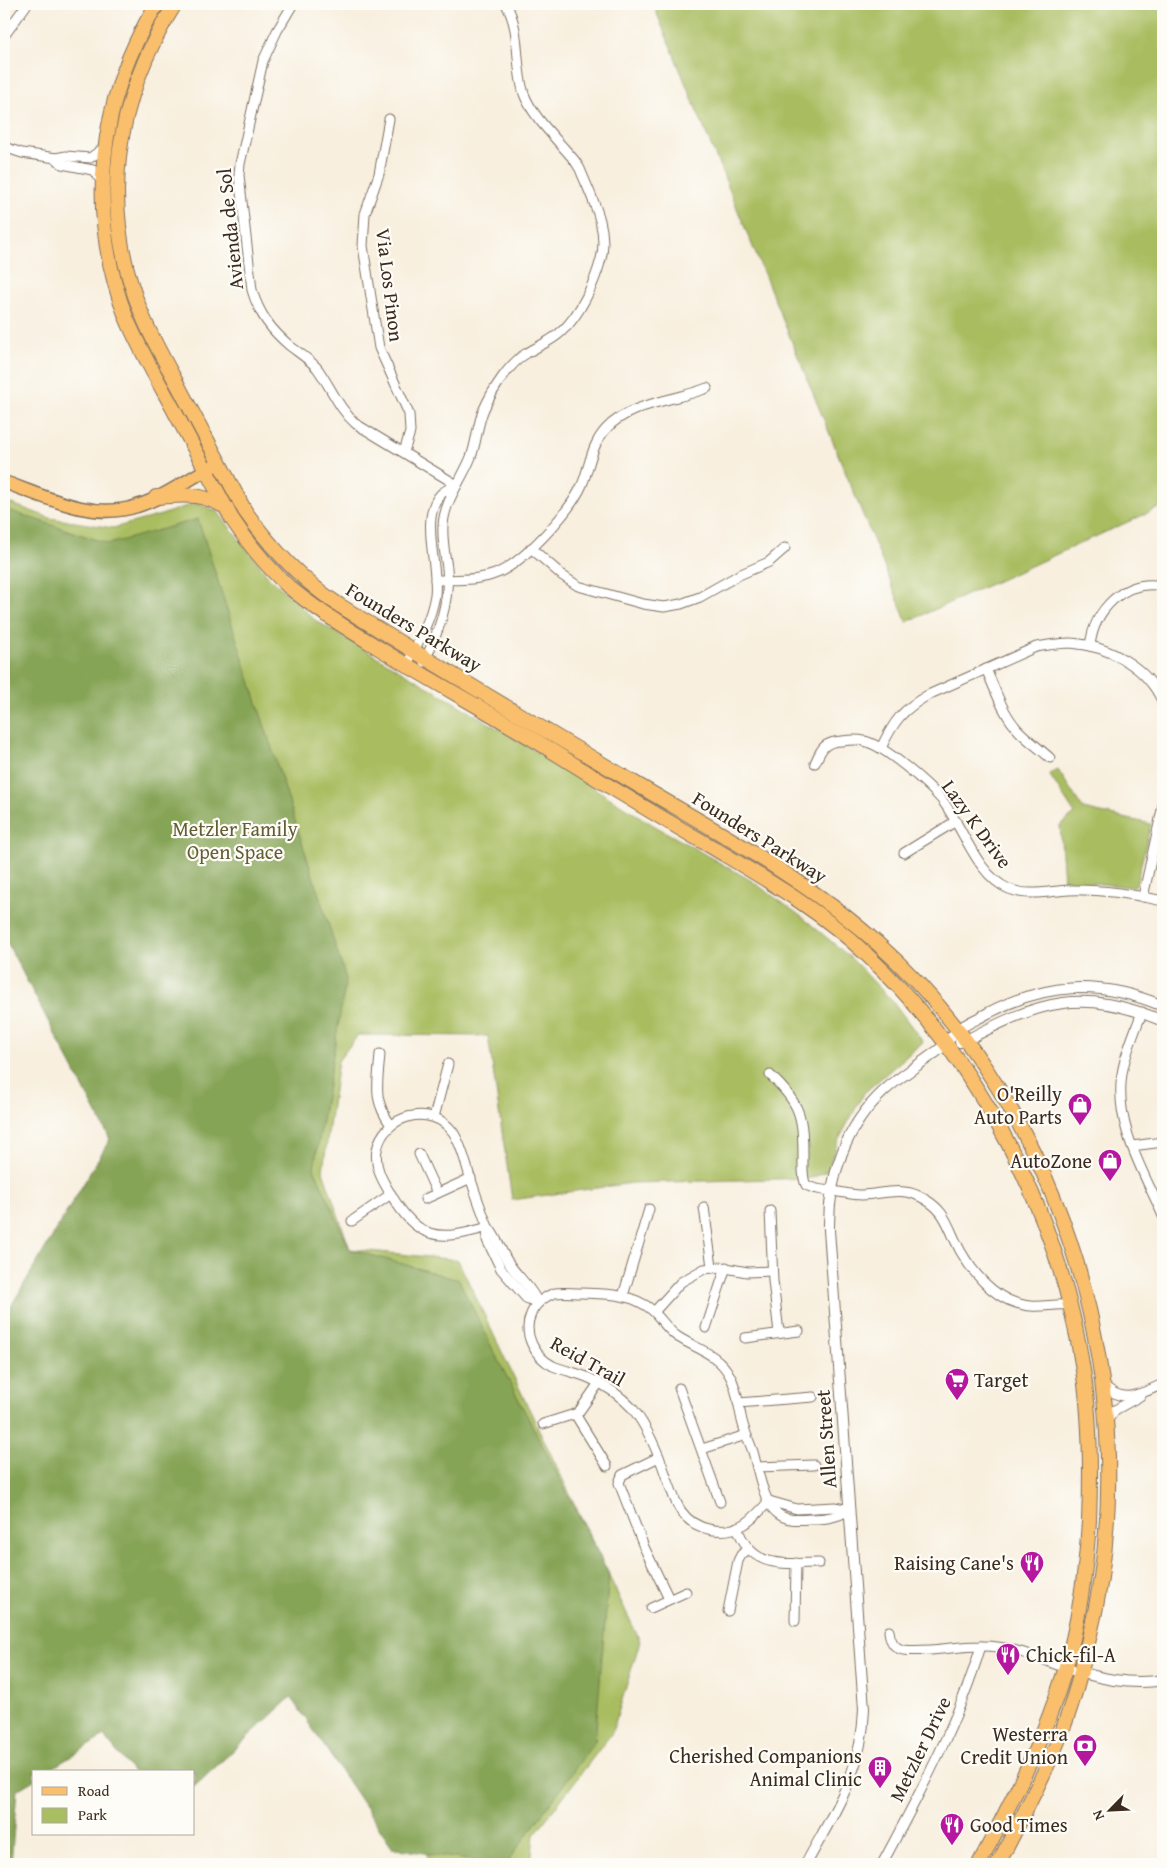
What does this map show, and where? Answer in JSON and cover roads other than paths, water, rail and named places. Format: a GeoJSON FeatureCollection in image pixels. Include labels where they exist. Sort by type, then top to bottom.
{"type":"FeatureCollection","features":[{"type":"Feature","properties":{"kind":"highway","name":"Founders Parkway"},"geometry":{"type":"LineString","coordinates":[[157,4],[130,55],[116,95],[104,148],[102,182],[104,224],[109,256],[127,317],[144,354],[242,533],[278,576],[318,610],[412,669],[530,737],[757,874],[832,924],[865,952],[926,1017],[947,1045],[982,1100],[1020,1167],[1049,1238],[1070,1304],[1083,1371],[1090,1437],[1088,1540],[1084,1577],[1066,1668],[1041,1740],[979,1864]]}},
{"type":"Feature","properties":{"kind":"highway","name":"Founders Parkway"},"geometry":{"type":"LineString","coordinates":[[175,4],[150,47],[130,99],[118,159],[119,222],[131,281],[141,312],[157,347],[245,511],[288,565],[326,597],[744,849],[817,896],[857,926],[894,959],[932,1000],[961,1036],[1010,1109],[1030,1145],[1044,1176],[1059,1212],[1078,1269],[1096,1341],[1106,1421],[1108,1482],[1105,1542],[1096,1608],[1080,1672],[1056,1746],[998,1864]]}},
{"type":"Feature","properties":{"kind":"highway"},"geometry":{"type":"LineString","coordinates":[[156,497],[177,495],[204,497],[227,508]]}},
{"type":"Feature","properties":{"kind":"highway"},"geometry":{"type":"LineString","coordinates":[[1070,1304],[1079,1313],[1096,1341]]}},
{"type":"Feature","properties":{"kind":"main road"},"geometry":{"type":"LineString","coordinates":[[4,482],[62,502],[99,512],[118,511],[139,506],[219,462]]}},
{"type":"Feature","properties":{"kind":"street"},"geometry":{"type":"LineString","coordinates":[[4,36],[27,4]]}},
{"type":"Feature","properties":{"kind":"street","name":"Avienda de Sol"},"geometry":{"type":"LineString","coordinates":[[293,4],[277,31],[263,62],[240,164],[239,175],[252,290],[256,302],[267,323],[282,339],[316,368],[348,418],[457,484]]}},
{"type":"Feature","properties":{"kind":"street"},"geometry":{"type":"LineString","coordinates":[[412,669],[443,616],[448,579],[443,526],[446,508],[472,456],[479,420],[493,394],[518,359],[554,338],[570,324],[597,272],[603,244],[600,220],[580,168],[534,112],[525,95],[520,74],[515,26],[506,4]]}},
{"type":"Feature","properties":{"kind":"street","name":"Via Los Pinon"},"geometry":{"type":"LineString","coordinates":[[389,119],[382,160],[365,214],[363,246],[379,348],[409,414],[410,432],[404,452]]}},
{"type":"Feature","properties":{"kind":"street"},"geometry":{"type":"LineString","coordinates":[[4,147],[22,153],[56,158],[66,156],[90,158],[104,148]]}},
{"type":"Feature","properties":{"kind":"street"},"geometry":{"type":"LineString","coordinates":[[56,158],[62,164],[92,170],[102,182]]}},
{"type":"Feature","properties":{"kind":"street"},"geometry":{"type":"LineString","coordinates":[[435,580],[474,579],[494,575],[509,568],[531,548],[564,512],[577,494],[595,445],[612,424],[632,411],[707,388]]}},
{"type":"Feature","properties":{"kind":"street"},"geometry":{"type":"LineString","coordinates":[[412,669],[420,655],[435,594],[430,541],[430,528],[434,509],[439,496],[457,484]]}},
{"type":"Feature","properties":{"kind":"street"},"geometry":{"type":"LineString","coordinates":[[531,548],[563,576],[578,586],[643,604],[664,607],[681,604],[700,597],[739,575],[769,562],[785,548]]}},
{"type":"Feature","properties":{"kind":"street"},"geometry":{"type":"LineString","coordinates":[[1090,646],[1096,621],[1105,607],[1118,595],[1136,587],[1147,585],[1163,586]]}},
{"type":"Feature","properties":{"kind":"street"},"geometry":{"type":"LineString","coordinates":[[881,748],[889,731],[907,708],[928,695],[1036,647],[1071,644],[1090,646],[1121,657],[1150,681],[1163,703]]}},
{"type":"Feature","properties":{"kind":"street"},"geometry":{"type":"LineString","coordinates":[[986,669],[1002,706],[1010,719],[1020,732],[1050,758]]}},
{"type":"Feature","properties":{"kind":"street","name":"Lazy K Drive"},"geometry":{"type":"LineString","coordinates":[[815,763],[824,746],[836,742],[849,740],[865,741],[881,748],[924,783],[941,800],[956,821],[984,869],[995,880],[1011,890],[1032,893],[1088,891],[1163,901]]}},
{"type":"Feature","properties":{"kind":"street"},"geometry":{"type":"LineString","coordinates":[[1143,897],[1163,806]]}},
{"type":"Feature","properties":{"kind":"street"},"geometry":{"type":"LineString","coordinates":[[904,853],[956,821]]}},
{"type":"Feature","properties":{"kind":"street"},"geometry":{"type":"LineString","coordinates":[[947,1045],[996,1009],[1035,994],[1080,988],[1107,989],[1123,992],[1163,1006]]}},
{"type":"Feature","properties":{"kind":"street"},"geometry":{"type":"LineString","coordinates":[[961,1036],[1031,1010],[1060,1003],[1097,1002],[1118,997],[1123,992]]}},
{"type":"Feature","properties":{"kind":"street"},"geometry":{"type":"LineString","coordinates":[[1097,1002],[1142,1012],[1163,1020]]}},
{"type":"Feature","properties":{"kind":"street"},"geometry":{"type":"LineString","coordinates":[[1142,1012],[1126,1061],[1121,1086],[1123,1116],[1132,1146],[1163,1216]]}},
{"type":"Feature","properties":{"kind":"street","name":"Allen Street"},"geometry":{"type":"LineString","coordinates":[[806,1864],[847,1788],[859,1754],[864,1709],[828,1230],[831,1191],[836,1169],[845,1145],[869,1107],[886,1089],[947,1045]]}},
{"type":"Feature","properties":{"kind":"street"},"geometry":{"type":"LineString","coordinates":[[380,1054],[378,1099],[381,1110],[392,1125]]}},
{"type":"Feature","properties":{"kind":"street"},"geometry":{"type":"LineString","coordinates":[[434,1117],[448,1064]]}},
{"type":"Feature","properties":{"kind":"street"},"geometry":{"type":"LineString","coordinates":[[770,1075],[790,1095],[801,1116],[803,1177],[805,1184],[815,1189],[860,1195],[896,1190],[926,1199],[943,1214],[969,1264],[979,1277],[1002,1296],[1016,1303],[1032,1306],[1045,1307],[1070,1304]]}},
{"type":"Feature","properties":{"kind":"street"},"geometry":{"type":"LineString","coordinates":[[488,1228],[449,1236],[429,1233],[412,1223],[391,1194],[379,1171],[377,1155],[380,1139],[392,1125],[401,1119],[411,1116],[434,1117],[445,1124],[455,1135],[488,1228],[496,1237],[508,1262],[532,1291],[538,1303],[547,1296],[559,1293],[623,1296],[639,1301],[654,1312],[671,1333],[711,1355],[723,1365],[733,1380],[746,1435],[763,1489],[769,1501],[797,1509],[835,1507],[849,1510]]}},
{"type":"Feature","properties":{"kind":"street"},"geometry":{"type":"LineString","coordinates":[[1132,1146],[1163,1142]]}},
{"type":"Feature","properties":{"kind":"street"},"geometry":{"type":"LineString","coordinates":[[419,1154],[437,1193]]}},
{"type":"Feature","properties":{"kind":"street"},"geometry":{"type":"LineString","coordinates":[[425,1199],[471,1178]]}},
{"type":"Feature","properties":{"kind":"street"},"geometry":{"type":"LineString","coordinates":[[352,1221],[391,1194]]}},
{"type":"Feature","properties":{"kind":"street"},"geometry":{"type":"LineString","coordinates":[[704,1207],[712,1267]]}},
{"type":"Feature","properties":{"kind":"street"},"geometry":{"type":"LineString","coordinates":[[623,1296],[627,1276],[650,1209]]}},
{"type":"Feature","properties":{"kind":"street"},"geometry":{"type":"LineString","coordinates":[[770,1211],[772,1271],[779,1333]]}},
{"type":"Feature","properties":{"kind":"street"},"geometry":{"type":"LineString","coordinates":[[654,1312],[685,1279],[696,1272],[712,1267],[726,1267],[747,1272],[772,1271]]}},
{"type":"Feature","properties":{"kind":"street"},"geometry":{"type":"LineString","coordinates":[[706,1328],[726,1267]]}},
{"type":"Feature","properties":{"kind":"street","name":"Reid Trail"},"geometry":{"type":"LineString","coordinates":[[538,1303],[530,1315],[528,1326],[529,1337],[536,1351],[544,1360],[554,1366],[583,1375],[599,1383],[631,1408],[647,1430],[660,1457],[676,1502],[687,1517],[700,1526],[712,1530],[723,1530],[737,1527],[749,1521],[769,1501]]}},
{"type":"Feature","properties":{"kind":"street"},"geometry":{"type":"LineString","coordinates":[[745,1338],[799,1331]]}},
{"type":"Feature","properties":{"kind":"street"},"geometry":{"type":"LineString","coordinates":[[543,1424],[575,1414],[580,1410],[599,1383]]}},
{"type":"Feature","properties":{"kind":"street"},"geometry":{"type":"LineString","coordinates":[[1102,1383],[1112,1394],[1118,1396],[1143,1393]]}},
{"type":"Feature","properties":{"kind":"street"},"geometry":{"type":"LineString","coordinates":[[1106,1421],[1116,1410],[1143,1393],[1163,1384]]}},
{"type":"Feature","properties":{"kind":"street"},"geometry":{"type":"LineString","coordinates":[[679,1388],[720,1502]]}},
{"type":"Feature","properties":{"kind":"street"},"geometry":{"type":"LineString","coordinates":[[738,1403],[813,1397]]}},
{"type":"Feature","properties":{"kind":"street"},"geometry":{"type":"LineString","coordinates":[[575,1414],[606,1466]]}},
{"type":"Feature","properties":{"kind":"street"},"geometry":{"type":"LineString","coordinates":[[702,1449],[746,1435]]}},
{"type":"Feature","properties":{"kind":"street"},"geometry":{"type":"LineString","coordinates":[[660,1457],[625,1474],[620,1478],[619,1483],[644,1547],[669,1600]]}},
{"type":"Feature","properties":{"kind":"street"},"geometry":{"type":"LineString","coordinates":[[757,1468],[814,1465]]}},
{"type":"Feature","properties":{"kind":"street"},"geometry":{"type":"LineString","coordinates":[[737,1527],[748,1549],[765,1560],[819,1563]]}},
{"type":"Feature","properties":{"kind":"street"},"geometry":{"type":"LineString","coordinates":[[728,1611],[738,1561],[741,1555],[748,1549]]}},
{"type":"Feature","properties":{"kind":"street"},"geometry":{"type":"LineString","coordinates":[[795,1621],[796,1563]]}},
{"type":"Feature","properties":{"kind":"street"},"geometry":{"type":"LineString","coordinates":[[651,1608],[686,1592]]}},
{"type":"Feature","properties":{"kind":"street"},"geometry":{"type":"LineString","coordinates":[[888,1631],[895,1646],[903,1650],[1000,1646],[1080,1672],[1127,1682],[1163,1680]]}},
{"type":"Feature","properties":{"kind":"street","name":"Metzler Drive"},"geometry":{"type":"LineString","coordinates":[[882,1864],[946,1741],[972,1678],[981,1646]]}},
{"type":"Feature","properties":{"kind":"place","name":"O'Reilly Auto Parts"},"geometry":{"type":"Point","coordinates":[1080,1126]}},
{"type":"Feature","properties":{"kind":"place","name":"AutoZone"},"geometry":{"type":"Point","coordinates":[1110,1182]}},
{"type":"Feature","properties":{"kind":"place","name":"Target"},"geometry":{"type":"Point","coordinates":[957,1401]}},
{"type":"Feature","properties":{"kind":"place","name":"Raising Cane's"},"geometry":{"type":"Point","coordinates":[1032,1584]}},
{"type":"Feature","properties":{"kind":"place","name":"Chick-fil-A"},"geometry":{"type":"Point","coordinates":[1008,1676]}},
{"type":"Feature","properties":{"kind":"place","name":"Westerra Credit Union"},"geometry":{"type":"Point","coordinates":[1085,1767]}},
{"type":"Feature","properties":{"kind":"place","name":"Cherished Companions Animal Clinic"},"geometry":{"type":"Point","coordinates":[880,1789]}},
{"type":"Feature","properties":{"kind":"place","name":"Good Times"},"geometry":{"type":"Point","coordinates":[952,1846]}},
{"type":"Feature","properties":{"kind":"park label","name":"Metzler Family Open Space"},"geometry":{"type":"Point","coordinates":[235,840]}}]}
